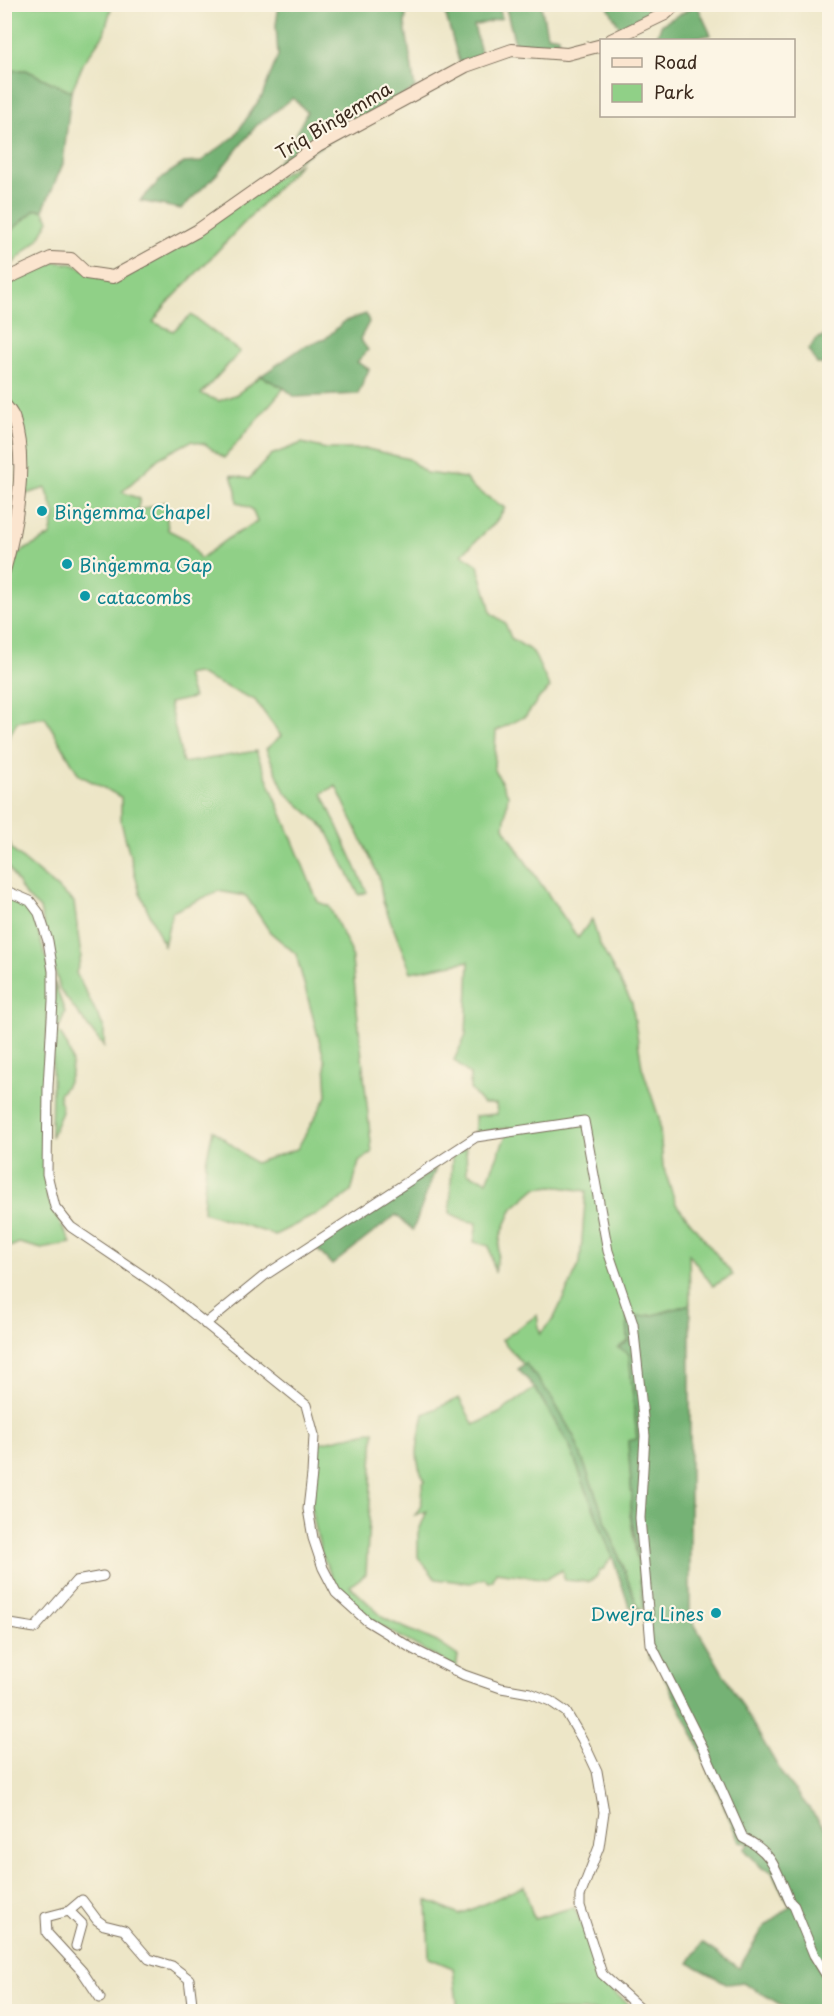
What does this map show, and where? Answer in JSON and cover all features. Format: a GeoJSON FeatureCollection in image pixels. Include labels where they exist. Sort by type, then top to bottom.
{"type":"FeatureCollection","features":[{"type":"Feature","properties":{"kind":"street"},"geometry":{"type":"LineString","coordinates":[[613,39],[665,14],[676,4]]}},
{"type":"Feature","properties":{"kind":"street","name":"Triq Binġemma"},"geometry":{"type":"LineString","coordinates":[[4,283],[10,277],[51,258],[71,259],[86,273],[113,277],[197,231],[318,146],[466,66],[512,50],[567,54],[600,46]]}},
{"type":"Feature","properties":{"kind":"street"},"geometry":{"type":"LineString","coordinates":[[4,404],[14,418],[20,458],[13,543],[4,571]]}},
{"type":"Feature","properties":{"kind":"street"},"geometry":{"type":"LineString","coordinates":[[4,890],[30,902],[39,913],[48,941],[53,971],[47,1174],[55,1207],[71,1227],[164,1290],[306,1405],[314,1435],[308,1509],[323,1568],[336,1593],[367,1621],[454,1670],[501,1688],[530,1693],[550,1701],[566,1712],[597,1771],[604,1812],[599,1847],[580,1896],[579,1905],[602,1974],[644,2012]]}},
{"type":"Feature","properties":{"kind":"street"},"geometry":{"type":"LineString","coordinates":[[205,1324],[264,1276],[476,1137],[584,1121],[608,1251],[633,1324],[645,1436],[640,1518],[651,1644],[703,1748],[743,1838],[756,1844],[768,1855],[794,1906],[814,1955],[830,1981]]}},
{"type":"Feature","properties":{"kind":"street"},"geometry":{"type":"LineString","coordinates":[[4,1623],[35,1628],[76,1581],[103,1576]]}},
{"type":"Feature","properties":{"kind":"street"},"geometry":{"type":"LineString","coordinates":[[100,1998],[82,1971],[47,1933],[46,1917],[69,1911],[82,1900],[97,1920],[124,1930],[149,1959],[172,1966],[189,1979],[193,2012]]}},
{"type":"Feature","properties":{"kind":"street"},"geometry":{"type":"LineString","coordinates":[[69,1911],[82,1924],[76,1946]]}},
{"type":"Feature","properties":{"kind":"green space"},"geometry":{"type":"Polygon","coordinates":[[[4,5],[112,5],[104,34],[84,62],[71,92],[26,70],[5,71],[4,5]]]}},
{"type":"Feature","properties":{"kind":"green space"},"geometry":{"type":"Polygon","coordinates":[[[279,5],[407,5],[405,24],[415,88],[255,187],[287,152],[307,112],[293,98],[256,126],[217,174],[181,209],[140,201],[164,176],[184,163],[200,162],[234,137],[262,96],[278,56],[276,25],[279,5]]]}},
{"type":"Feature","properties":{"kind":"green space"},"geometry":{"type":"Polygon","coordinates":[[[443,5],[499,5],[502,18],[474,26],[482,56],[460,65],[443,5]]]}},
{"type":"Feature","properties":{"kind":"green space"},"geometry":{"type":"Polygon","coordinates":[[[505,5],[541,5],[547,35],[559,37],[560,47],[516,47],[505,5]]]}},
{"type":"Feature","properties":{"kind":"green space"},"geometry":{"type":"Polygon","coordinates":[[[607,5],[657,5],[659,7],[624,30],[620,28],[607,5]]]}},
{"type":"Feature","properties":{"kind":"green space"},"geometry":{"type":"Polygon","coordinates":[[[697,5],[711,35],[686,39],[655,39],[662,24],[697,5]]]}},
{"type":"Feature","properties":{"kind":"green space"},"geometry":{"type":"Polygon","coordinates":[[[26,70],[71,92],[63,164],[43,210],[35,210],[5,236],[5,71],[26,70]]]}},
{"type":"Feature","properties":{"kind":"green space"},"geometry":{"type":"Polygon","coordinates":[[[301,163],[165,306],[153,322],[173,331],[191,315],[240,352],[201,394],[219,401],[237,394],[261,376],[284,388],[224,458],[205,444],[191,441],[159,458],[122,492],[140,499],[137,511],[165,502],[168,530],[188,540],[200,559],[227,539],[257,522],[252,509],[237,502],[231,475],[249,479],[271,455],[302,443],[326,449],[368,449],[409,459],[426,473],[465,478],[472,487],[505,508],[495,523],[462,554],[478,565],[491,613],[505,623],[511,638],[533,652],[550,688],[526,716],[496,731],[494,768],[508,795],[504,827],[578,938],[592,919],[599,943],[632,1003],[642,1067],[659,1118],[663,1166],[676,1204],[733,1275],[713,1286],[689,1254],[690,1304],[654,1315],[628,1317],[628,1341],[619,1348],[629,1354],[637,1440],[628,1441],[632,1498],[630,1514],[644,1606],[639,1610],[574,1437],[550,1395],[502,1340],[537,1315],[540,1334],[554,1318],[580,1263],[586,1191],[553,1186],[536,1188],[513,1208],[501,1235],[495,1273],[489,1246],[474,1242],[477,1223],[450,1213],[452,1156],[466,1147],[467,1173],[487,1181],[509,1128],[475,1133],[475,1116],[497,1114],[496,1104],[483,1104],[470,1089],[470,1075],[454,1060],[466,1035],[469,961],[411,972],[383,902],[379,877],[336,786],[322,793],[367,892],[359,895],[326,829],[285,792],[266,749],[281,736],[255,700],[196,673],[186,675],[193,698],[169,703],[183,763],[256,751],[318,902],[329,906],[351,951],[372,1153],[359,1162],[351,1192],[329,1208],[275,1235],[203,1212],[206,1161],[213,1130],[255,1163],[297,1149],[327,1096],[325,1062],[296,954],[270,932],[246,896],[218,891],[172,912],[164,946],[140,893],[121,822],[121,797],[79,775],[45,717],[17,722],[5,744],[5,587],[17,554],[50,536],[55,515],[46,488],[23,495],[12,405],[5,396],[5,288],[13,279],[55,262],[72,264],[111,280],[301,163]]]}},
{"type":"Feature","properties":{"kind":"green space"},"geometry":{"type":"Polygon","coordinates":[[[35,210],[43,210],[49,220],[39,238],[5,271],[5,236],[35,210]]]}},
{"type":"Feature","properties":{"kind":"green space"},"geometry":{"type":"Polygon","coordinates":[[[366,314],[369,322],[360,339],[368,350],[357,362],[369,369],[358,394],[295,397],[284,388],[261,376],[303,347],[325,339],[345,321],[366,314]]]}},
{"type":"Feature","properties":{"kind":"green space"},"geometry":{"type":"Polygon","coordinates":[[[829,333],[829,364],[817,364],[809,350],[815,340],[829,333]]]}},
{"type":"Feature","properties":{"kind":"green space"},"geometry":{"type":"Polygon","coordinates":[[[4,827],[12,850],[74,902],[81,957],[76,973],[104,1028],[104,1047],[60,990],[40,909],[25,895],[5,862],[4,827]]]}},
{"type":"Feature","properties":{"kind":"green space"},"geometry":{"type":"Polygon","coordinates":[[[4,893],[32,911],[47,962],[49,977],[45,1086],[47,1198],[71,1243],[42,1249],[19,1243],[5,1249],[4,893]]]}},
{"type":"Feature","properties":{"kind":"green space"},"geometry":{"type":"Polygon","coordinates":[[[54,982],[65,1012],[58,1031],[67,1046],[72,1062],[69,1078],[59,1094],[62,1112],[51,1137],[54,982]]]}},
{"type":"Feature","properties":{"kind":"green space"},"geometry":{"type":"Polygon","coordinates":[[[436,1168],[413,1230],[396,1215],[332,1265],[314,1246],[436,1168]]]}},
{"type":"Feature","properties":{"kind":"green space"},"geometry":{"type":"Polygon","coordinates":[[[690,1304],[690,1617],[784,1777],[829,1833],[829,2011],[791,2011],[743,1982],[728,1984],[689,1963],[702,1943],[739,1968],[764,1927],[790,1906],[771,1871],[762,1868],[744,1849],[749,1844],[739,1841],[694,1736],[658,1665],[650,1659],[630,1514],[632,1498],[628,1441],[637,1439],[629,1354],[618,1348],[628,1341],[627,1317],[654,1315],[690,1304]]]}},
{"type":"Feature","properties":{"kind":"green space"},"geometry":{"type":"Polygon","coordinates":[[[525,1363],[550,1395],[574,1437],[639,1610],[629,1606],[569,1445],[535,1388],[518,1369],[525,1363]]]}},
{"type":"Feature","properties":{"kind":"green space"},"geometry":{"type":"Polygon","coordinates":[[[535,1388],[569,1445],[612,1556],[604,1569],[600,1570],[590,1582],[564,1580],[562,1570],[547,1579],[496,1572],[493,1580],[489,1582],[485,1578],[470,1583],[436,1579],[418,1557],[418,1533],[427,1511],[415,1515],[421,1503],[422,1483],[425,1481],[417,1456],[424,1414],[459,1398],[474,1425],[499,1413],[535,1388]]]}},
{"type":"Feature","properties":{"kind":"green space"},"geometry":{"type":"Polygon","coordinates":[[[374,1431],[366,1574],[350,1586],[385,1619],[437,1642],[458,1656],[456,1668],[372,1621],[336,1587],[321,1552],[311,1508],[318,1443],[374,1431]]]}},
{"type":"Feature","properties":{"kind":"green space"},"geometry":{"type":"Polygon","coordinates":[[[524,1886],[534,1919],[574,1907],[592,1951],[596,1978],[637,2011],[458,2011],[453,1968],[429,1958],[427,1900],[459,1915],[524,1886]]]}},
{"type":"Feature","properties":{"kind":"place","name":"Binġemma Chapel"},"geometry":{"type":"Point","coordinates":[42,511]}},
{"type":"Feature","properties":{"kind":"place","name":"Binġemma Gap"},"geometry":{"type":"Point","coordinates":[67,564]}},
{"type":"Feature","properties":{"kind":"place","name":"catacombs"},"geometry":{"type":"Point","coordinates":[85,596]}},
{"type":"Feature","properties":{"kind":"place","name":"Dwejra Lines"},"geometry":{"type":"Point","coordinates":[716,1613]}}]}
